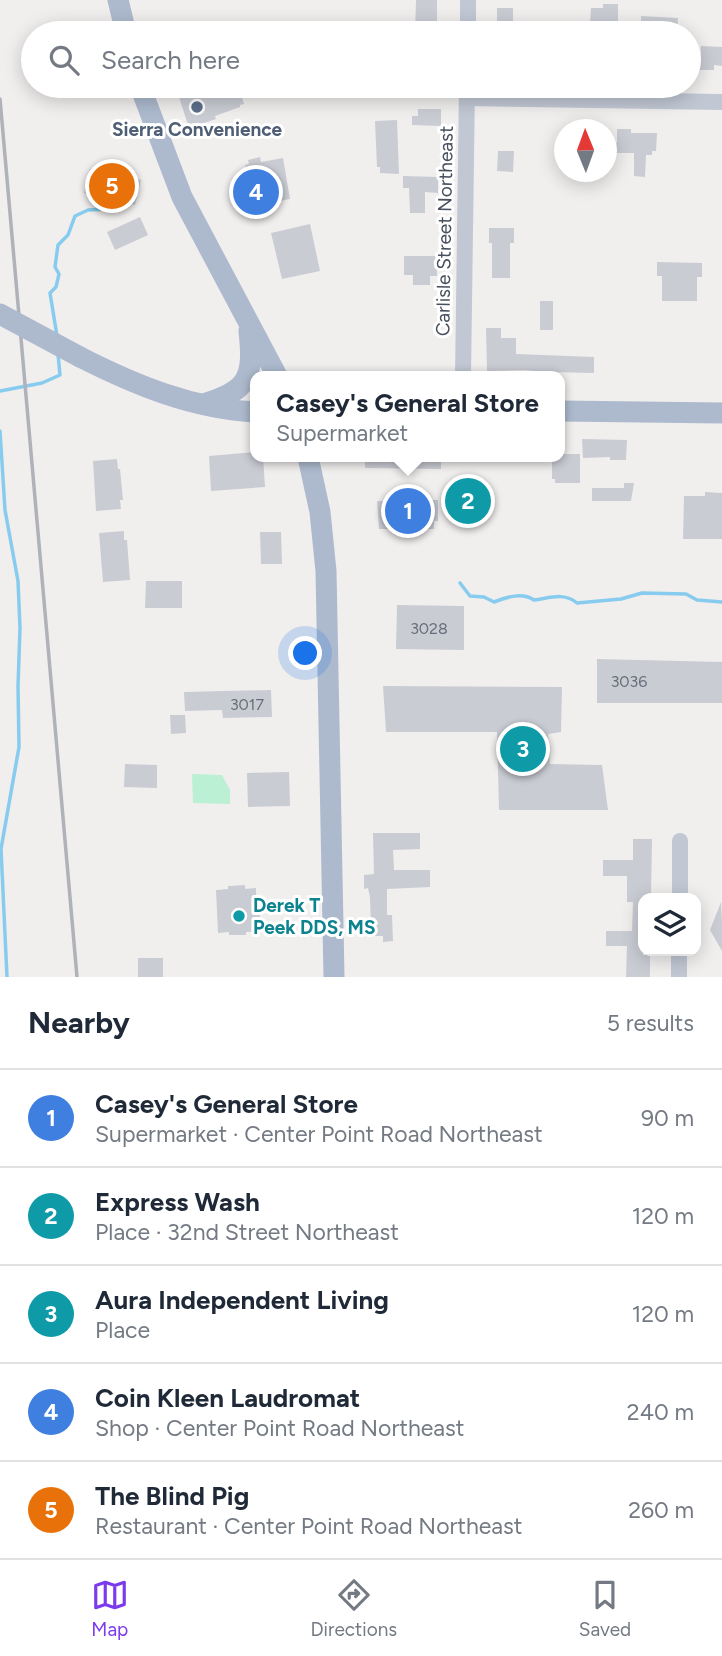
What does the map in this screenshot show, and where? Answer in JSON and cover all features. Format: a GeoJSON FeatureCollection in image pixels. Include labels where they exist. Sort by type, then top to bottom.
{"type":"FeatureCollection","features":[{"type":"Feature","properties":{"kind":"main road"},"geometry":{"type":"LineString","coordinates":[[118,0],[123,21]]}},
{"type":"Feature","properties":{"kind":"main road"},"geometry":{"type":"LineString","coordinates":[[145,98],[183,197],[274,371]]}},
{"type":"Feature","properties":{"kind":"main road"},"geometry":{"type":"LineString","coordinates":[[0,314],[130,382],[203,404],[250,410]]}},
{"type":"Feature","properties":{"kind":"main road"},"geometry":{"type":"LineString","coordinates":[[203,404],[236,392],[248,378],[252,363],[248,318]]}},
{"type":"Feature","properties":{"kind":"main road"},"geometry":{"type":"LineString","coordinates":[[565,411],[722,413]]}},
{"type":"Feature","properties":{"kind":"main road"},"geometry":{"type":"LineString","coordinates":[[309,462],[320,512],[326,571],[334,977]]}},
{"type":"Feature","properties":{"kind":"street"},"geometry":{"type":"LineString","coordinates":[[468,0],[468,21]]}},
{"type":"Feature","properties":{"kind":"street","name":"Carlisle Street Northeast"},"geometry":{"type":"LineString","coordinates":[[463,371],[467,98]]}},
{"type":"Feature","properties":{"kind":"street"},"geometry":{"type":"LineString","coordinates":[[620,98],[722,102]]}},
{"type":"Feature","properties":{"kind":"street"},"geometry":{"type":"LineString","coordinates":[[680,841],[680,893]]}},
{"type":"Feature","properties":{"kind":"street"},"geometry":{"type":"LineString","coordinates":[[679,956],[679,977]]}},
{"type":"Feature","properties":{"kind":"green space"},"geometry":{"type":"Polygon","coordinates":[[[192,774],[222,775],[230,790],[230,804],[193,803],[192,774]]]}},
{"type":"Feature","properties":{"kind":"building"},"geometry":{"type":"Polygon","coordinates":[[[416,0],[437,0],[437,21],[415,21],[416,0]]]}},
{"type":"Feature","properties":{"kind":"building"},"geometry":{"type":"Polygon","coordinates":[[[603,4],[618,4],[618,21],[590,21],[591,8],[603,8],[603,4]]]}},
{"type":"Feature","properties":{"kind":"building"},"geometry":{"type":"Polygon","coordinates":[[[497,8],[513,8],[513,21],[497,21],[497,8]]]}},
{"type":"Feature","properties":{"kind":"building"},"geometry":{"type":"Polygon","coordinates":[[[641,16],[678,18],[678,21],[641,21],[641,16]]]}},
{"type":"Feature","properties":{"kind":"building"},"geometry":{"type":"Polygon","coordinates":[[[701,46],[722,47],[722,66],[714,65],[714,70],[701,70],[701,46]]]}},
{"type":"Feature","properties":{"kind":"building","name":"Sierra Convenience"},"geometry":{"type":"Polygon","coordinates":[[[179,98],[242,98],[244,104],[240,107],[189,128],[179,98]]]}},
{"type":"Feature","properties":{"kind":"building"},"geometry":{"type":"Polygon","coordinates":[[[418,109],[441,109],[441,126],[412,125],[412,116],[418,116],[418,109]]]}},
{"type":"Feature","properties":{"kind":"building"},"geometry":{"type":"Polygon","coordinates":[[[397,120],[399,174],[380,173],[380,167],[377,167],[375,121],[397,120]]]}},
{"type":"Feature","properties":{"kind":"building"},"geometry":{"type":"Polygon","coordinates":[[[617,129],[631,129],[631,133],[657,133],[656,151],[652,151],[652,155],[646,155],[645,177],[634,176],[634,153],[617,153],[617,129]]]}},
{"type":"Feature","properties":{"kind":"building"},"geometry":{"type":"Polygon","coordinates":[[[498,151],[514,151],[513,172],[497,171],[498,151]]]}},
{"type":"Feature","properties":{"kind":"building"},"geometry":{"type":"Polygon","coordinates":[[[260,157],[261,162],[283,158],[290,199],[253,206],[245,165],[249,164],[248,160],[260,157]]]}},
{"type":"Feature","properties":{"kind":"building"},"geometry":{"type":"Polygon","coordinates":[[[90,169],[108,174],[110,169],[123,173],[123,176],[141,180],[135,205],[114,200],[113,203],[84,193],[90,169]]]}},
{"type":"Feature","properties":{"kind":"building"},"geometry":{"type":"Polygon","coordinates":[[[403,176],[438,177],[438,193],[425,192],[425,213],[410,213],[409,188],[403,188],[403,176]]]}},
{"type":"Feature","properties":{"kind":"building"},"geometry":{"type":"Polygon","coordinates":[[[140,217],[148,235],[115,250],[107,232],[140,217]]]}},
{"type":"Feature","properties":{"kind":"building"},"geometry":{"type":"Polygon","coordinates":[[[310,224],[320,271],[282,279],[271,233],[310,224]]]}},
{"type":"Feature","properties":{"kind":"building"},"geometry":{"type":"Polygon","coordinates":[[[489,228],[514,228],[514,243],[510,243],[510,278],[492,278],[489,228]]]}},
{"type":"Feature","properties":{"kind":"building"},"geometry":{"type":"Polygon","coordinates":[[[404,256],[437,256],[437,276],[430,276],[430,285],[413,285],[413,275],[404,275],[404,256]]]}},
{"type":"Feature","properties":{"kind":"building"},"geometry":{"type":"Polygon","coordinates":[[[657,262],[702,263],[702,277],[697,277],[697,301],[662,301],[662,276],[657,276],[657,262]]]}},
{"type":"Feature","properties":{"kind":"building"},"geometry":{"type":"Polygon","coordinates":[[[540,301],[553,301],[553,330],[540,330],[540,301]]]}},
{"type":"Feature","properties":{"kind":"building"},"geometry":{"type":"Polygon","coordinates":[[[486,328],[501,328],[501,338],[516,338],[516,354],[594,357],[594,373],[487,371],[486,328]]]}},
{"type":"Feature","properties":{"kind":"building"},"geometry":{"type":"Polygon","coordinates":[[[582,439],[627,440],[626,460],[610,460],[610,457],[583,458],[582,439]]]}},
{"type":"Feature","properties":{"kind":"building"},"geometry":{"type":"Polygon","coordinates":[[[250,452],[250,462],[263,462],[265,487],[211,491],[209,456],[250,452]]]}},
{"type":"Feature","properties":{"kind":"building"},"geometry":{"type":"Polygon","coordinates":[[[565,454],[580,454],[580,483],[555,483],[555,479],[552,479],[552,462],[565,462],[565,454]]]}},
{"type":"Feature","properties":{"kind":"building"},"geometry":{"type":"Polygon","coordinates":[[[117,459],[123,500],[120,500],[121,509],[96,511],[93,461],[117,459]]]}},
{"type":"Feature","properties":{"kind":"building"},"geometry":{"type":"Polygon","coordinates":[[[365,462],[441,462],[441,469],[365,468],[365,462]]]}},
{"type":"Feature","properties":{"kind":"building"},"geometry":{"type":"Polygon","coordinates":[[[624,483],[634,483],[631,501],[592,501],[592,488],[624,488],[624,483]]]}},
{"type":"Feature","properties":{"kind":"building"},"geometry":{"type":"Polygon","coordinates":[[[461,486],[476,486],[475,516],[461,516],[461,486]]]}},
{"type":"Feature","properties":{"kind":"building"},"geometry":{"type":"Polygon","coordinates":[[[705,492],[722,493],[722,539],[683,539],[684,496],[705,496],[705,492]]]}},
{"type":"Feature","properties":{"kind":"building"},"geometry":{"type":"Polygon","coordinates":[[[438,500],[438,521],[434,521],[434,529],[379,529],[377,501],[438,500]]]}},
{"type":"Feature","properties":{"kind":"building"},"geometry":{"type":"Polygon","coordinates":[[[124,531],[130,580],[103,582],[99,533],[124,531]]]}},
{"type":"Feature","properties":{"kind":"building"},"geometry":{"type":"Polygon","coordinates":[[[260,532],[281,532],[282,564],[261,564],[260,532]]]}},
{"type":"Feature","properties":{"kind":"building"},"geometry":{"type":"Polygon","coordinates":[[[146,581],[182,581],[182,608],[145,608],[146,581]]]}},
{"type":"Feature","properties":{"kind":"building"},"geometry":{"type":"Polygon","coordinates":[[[397,605],[464,606],[464,650],[396,649],[397,605]]]}},
{"type":"Feature","properties":{"kind":"building"},"geometry":{"type":"Polygon","coordinates":[[[597,659],[722,662],[722,703],[597,703],[597,659]]]}},
{"type":"Feature","properties":{"kind":"building"},"geometry":{"type":"Polygon","coordinates":[[[383,686],[562,687],[561,732],[548,734],[550,764],[602,765],[608,810],[499,810],[497,732],[386,732],[383,686]]]}},
{"type":"Feature","properties":{"kind":"building"},"geometry":{"type":"Polygon","coordinates":[[[271,690],[272,717],[223,718],[222,710],[185,711],[184,692],[271,690]]]}},
{"type":"Feature","properties":{"kind":"building"},"geometry":{"type":"Polygon","coordinates":[[[170,715],[185,715],[186,733],[171,734],[170,715]]]}},
{"type":"Feature","properties":{"kind":"building"},"geometry":{"type":"Polygon","coordinates":[[[125,764],[157,765],[157,788],[124,787],[125,764]]]}},
{"type":"Feature","properties":{"kind":"building"},"geometry":{"type":"Polygon","coordinates":[[[289,772],[290,806],[248,807],[247,773],[289,772]]]}},
{"type":"Feature","properties":{"kind":"building"},"geometry":{"type":"Polygon","coordinates":[[[373,833],[420,833],[420,849],[393,850],[394,870],[430,870],[430,887],[387,889],[387,915],[392,915],[393,941],[383,942],[383,936],[375,936],[374,929],[371,929],[370,897],[368,888],[364,889],[364,875],[374,874],[373,833]]]}},
{"type":"Feature","properties":{"kind":"building"},"geometry":{"type":"Polygon","coordinates":[[[633,839],[652,839],[651,893],[638,893],[638,956],[650,956],[650,977],[626,977],[627,946],[606,946],[606,931],[632,931],[633,902],[627,902],[627,876],[603,876],[603,860],[633,860],[633,839]]]}},
{"type":"Feature","properties":{"kind":"building","name":"Derek T Peek DDS, MS"},"geometry":{"type":"Polygon","coordinates":[[[245,885],[245,889],[256,888],[256,901],[258,900],[260,908],[258,931],[246,932],[246,935],[218,933],[216,890],[245,885]]]}},
{"type":"Feature","properties":{"kind":"building"},"geometry":{"type":"Polygon","coordinates":[[[721,902],[722,922],[722,951],[710,930],[721,902]]]}},
{"type":"Feature","properties":{"kind":"building"},"geometry":{"type":"Polygon","coordinates":[[[138,958],[163,958],[163,977],[138,977],[138,958]]]}},
{"type":"Feature","properties":{"kind":"waterway"},"geometry":{"type":"LineString","coordinates":[[57,336],[50,293],[56,287],[59,274],[55,267],[58,245],[68,235],[75,216],[88,210],[106,209]]}},
{"type":"Feature","properties":{"kind":"waterway"},"geometry":{"type":"LineString","coordinates":[[0,391],[42,383],[60,375],[58,354]]}},
{"type":"Feature","properties":{"kind":"waterway"},"geometry":{"type":"LineString","coordinates":[[0,431],[5,510],[18,581],[20,628],[19,747],[1,849],[7,977]]}},
{"type":"Feature","properties":{"kind":"waterway"},"geometry":{"type":"LineString","coordinates":[[460,583],[470,596],[484,597],[494,602],[519,596],[534,600],[562,597],[577,603],[621,599],[642,593],[686,594],[697,600],[722,602]]}},
{"type":"Feature","properties":{"kind":"railway"},"geometry":{"type":"LineString","coordinates":[[0,99],[77,977]]}},
{"type":"Feature","properties":{"kind":"place","name":"Sierra Convenience"},"geometry":{"type":"Point","coordinates":[197,107]}},
{"type":"Feature","properties":{"kind":"place","name":"The Blind Pig"},"geometry":{"type":"Point","coordinates":[112,186]}},
{"type":"Feature","properties":{"kind":"place","name":"Coin Kleen Laudromat"},"geometry":{"type":"Point","coordinates":[256,192]}},
{"type":"Feature","properties":{"kind":"place","name":"Express Wash"},"geometry":{"type":"Point","coordinates":[468,501]}},
{"type":"Feature","properties":{"kind":"place","name":"Casey's General Store"},"geometry":{"type":"Point","coordinates":[408,511]}},
{"type":"Feature","properties":{"kind":"place","name":"Aura Independent Living"},"geometry":{"type":"Point","coordinates":[523,749]}},
{"type":"Feature","properties":{"kind":"place","name":"Derek T Peek DDS, MS"},"geometry":{"type":"Point","coordinates":[239,916]}}]}
